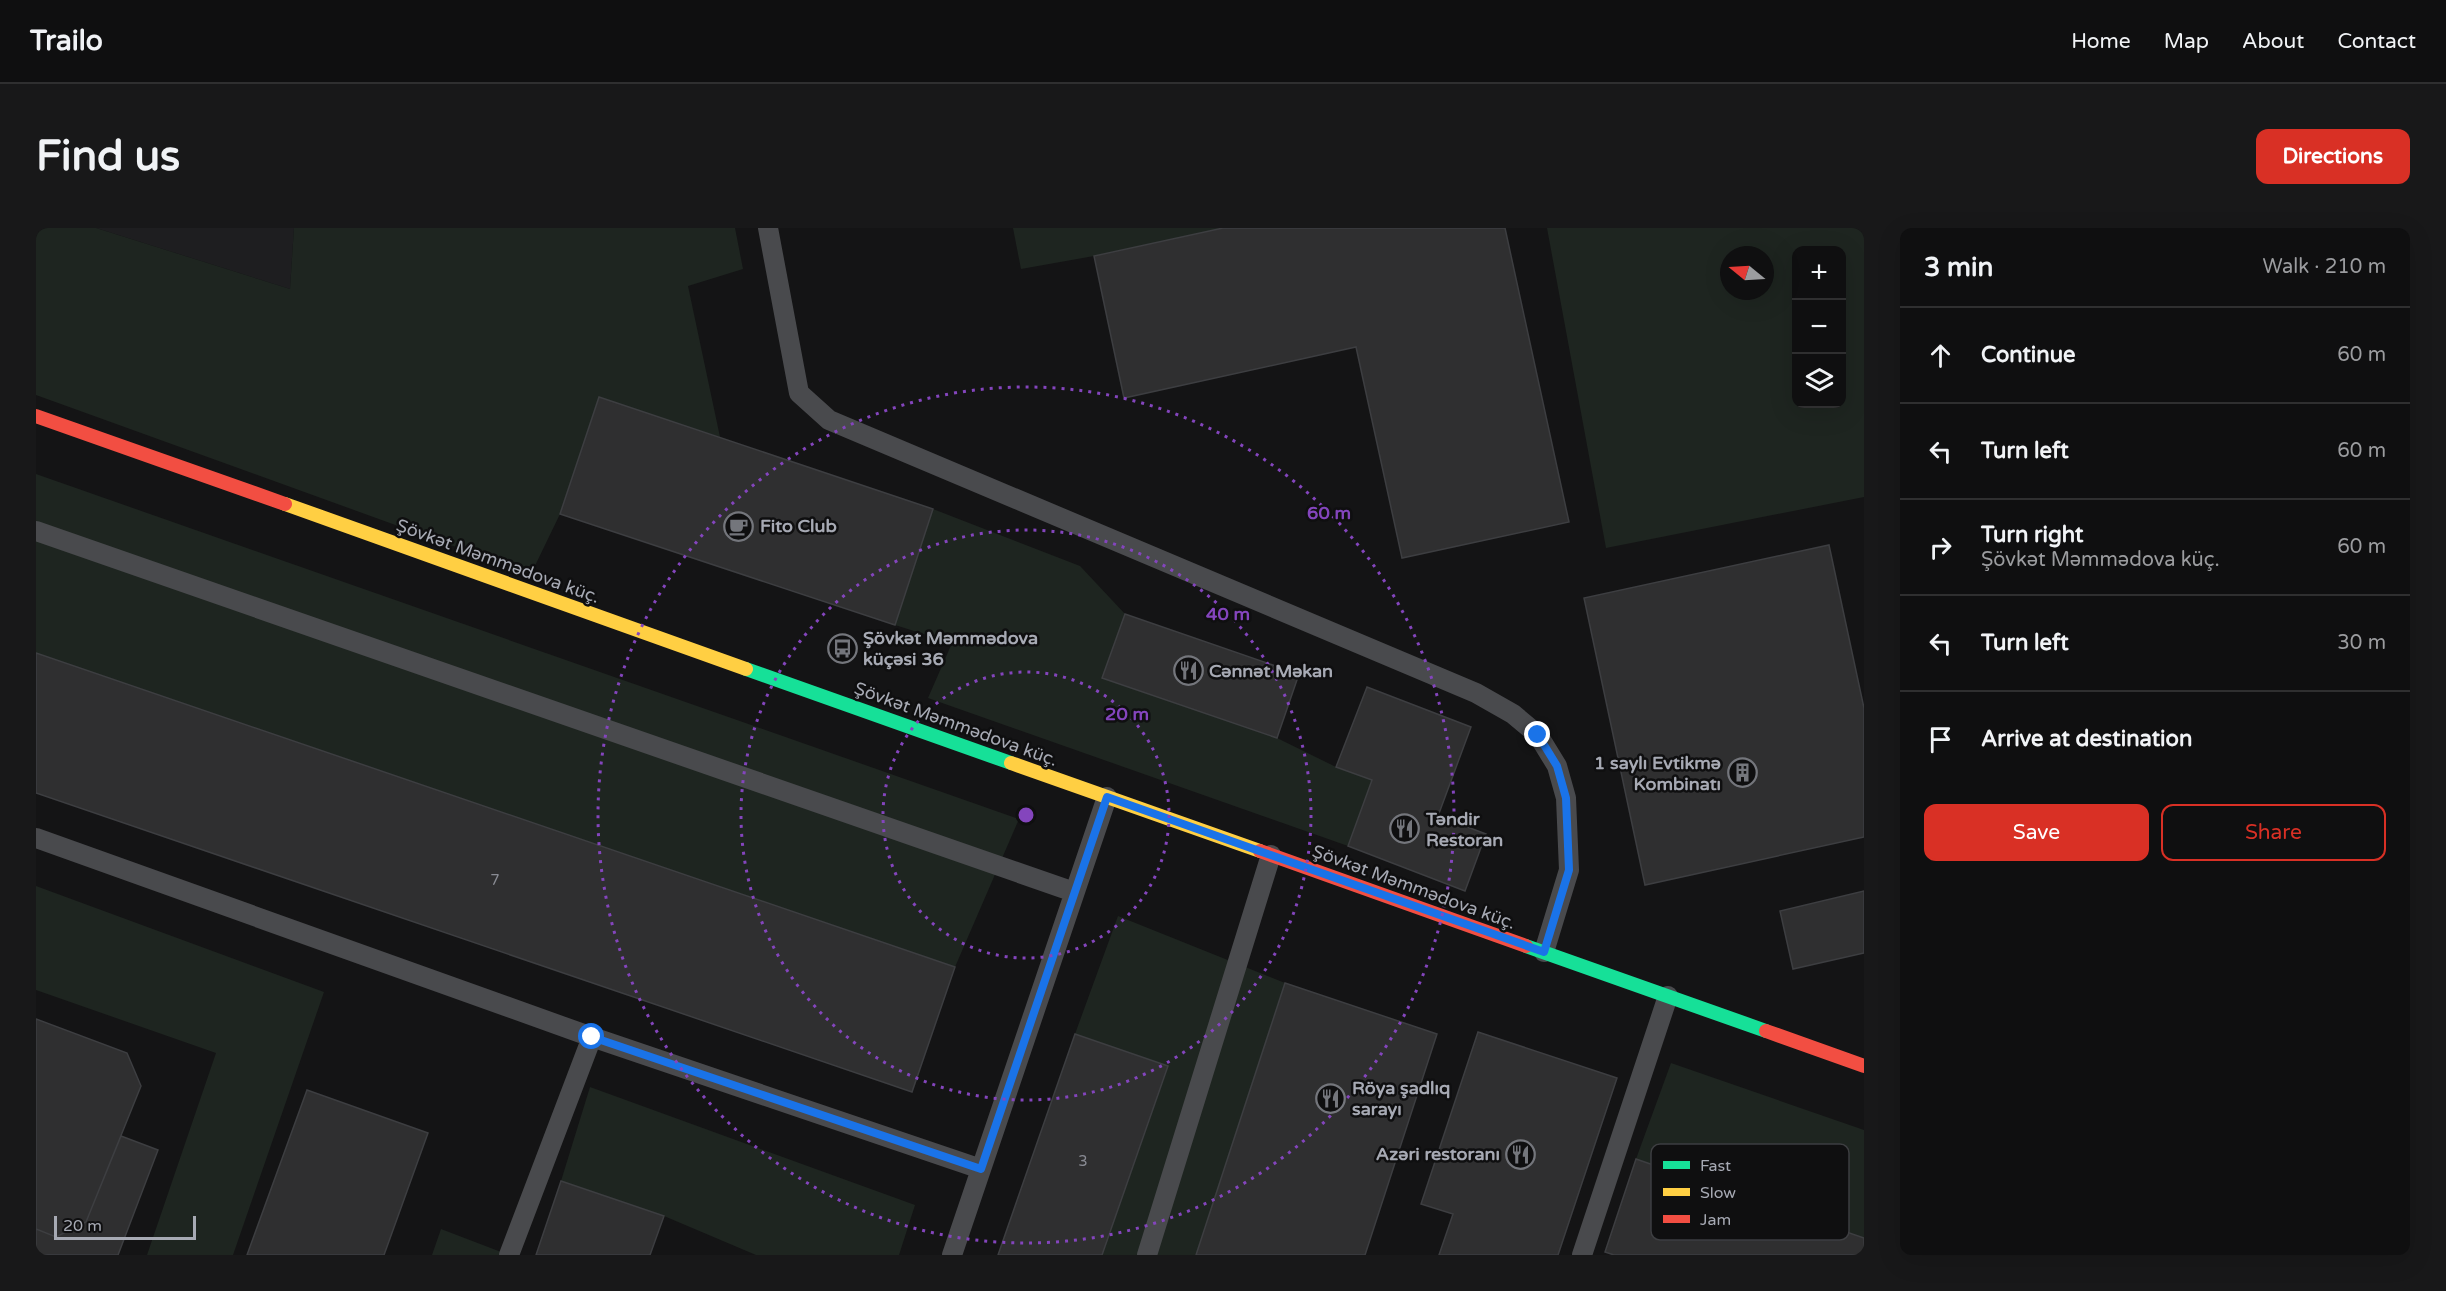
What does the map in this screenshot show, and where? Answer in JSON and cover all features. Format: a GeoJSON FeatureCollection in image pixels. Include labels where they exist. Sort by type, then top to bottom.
{"type":"FeatureCollection","features":[{"type":"Feature","properties":{"kind":"main road","name":"Şövkət Məmmədova küç."},"geometry":{"type":"LineString","coordinates":[[36,416],[1864,1066]]}},
{"type":"Feature","properties":{"kind":"lane"},"geometry":{"type":"LineString","coordinates":[[768,228],[800,393],[829,420],[1476,693],[1513,714],[1538,735],[1557,766],[1566,798],[1569,870],[1544,952]]}},
{"type":"Feature","properties":{"kind":"lane"},"geometry":{"type":"LineString","coordinates":[[36,531],[1074,892]]}},
{"type":"Feature","properties":{"kind":"lane"},"geometry":{"type":"LineString","coordinates":[[952,1255],[1107,797]]}},
{"type":"Feature","properties":{"kind":"lane"},"geometry":{"type":"LineString","coordinates":[[36,838],[592,1037],[981,1169]]}},
{"type":"Feature","properties":{"kind":"lane"},"geometry":{"type":"LineString","coordinates":[[1147,1255],[1271,855]]}},
{"type":"Feature","properties":{"kind":"lane"},"geometry":{"type":"LineString","coordinates":[[1582,1255],[1668,996]]}},
{"type":"Feature","properties":{"kind":"lane"},"geometry":{"type":"LineString","coordinates":[[509,1255],[592,1037]]}},
{"type":"Feature","properties":{"kind":"shaded area"},"geometry":{"type":"Polygon","coordinates":[[[36,228],[96,228],[290,289],[294,228],[735,228],[743,269],[688,286],[720,437],[599,398],[560,514],[531,574],[36,395],[36,228]]]}},
{"type":"Feature","properties":{"kind":"shaded area"},"geometry":{"type":"Polygon","coordinates":[[[96,228],[294,228],[290,289],[96,228]]]}},
{"type":"Feature","properties":{"kind":"shaded area"},"geometry":{"type":"Polygon","coordinates":[[[1013,228],[1223,228],[1021,269],[1013,228]]]}},
{"type":"Feature","properties":{"kind":"shaded area"},"geometry":{"type":"Polygon","coordinates":[[[1547,228],[1864,228],[1864,497],[1606,548],[1547,228]]]}},
{"type":"Feature","properties":{"kind":"shaded area"},"geometry":{"type":"Polygon","coordinates":[[[36,474],[1019,819],[955,967],[36,653],[36,474]]]}},
{"type":"Feature","properties":{"kind":"shaded area"},"geometry":{"type":"Polygon","coordinates":[[[933,509],[1080,566],[1125,614],[1103,678],[1277,738],[1336,767],[1372,780],[1348,846],[928,698],[952,643],[895,625],[933,509]]]}},
{"type":"Feature","properties":{"kind":"shaded area"},"geometry":{"type":"Polygon","coordinates":[[[36,886],[324,992],[233,1255],[147,1255],[216,1053],[36,990],[36,886]]]}},
{"type":"Feature","properties":{"kind":"shaded area"},"geometry":{"type":"Polygon","coordinates":[[[1118,916],[1285,983],[1196,1255],[1102,1255],[1168,1067],[1075,1034],[1118,916]]]}},
{"type":"Feature","properties":{"kind":"shaded area"},"geometry":{"type":"Polygon","coordinates":[[[1671,1063],[1864,1130],[1864,1238],[1849,1233],[1849,1144],[1651,1144],[1651,1164],[1636,1159],[1671,1063]]]}},
{"type":"Feature","properties":{"kind":"shaded area"},"geometry":{"type":"Polygon","coordinates":[[[590,1087],[915,1205],[899,1255],[756,1255],[664,1216],[561,1181],[590,1087]]]}},
{"type":"Feature","properties":{"kind":"shaded area"},"geometry":{"type":"Polygon","coordinates":[[[441,1229],[509,1255],[432,1255],[441,1229]]]}},
{"type":"Feature","properties":{"kind":"building"},"geometry":{"type":"Polygon","coordinates":[[[1223,228],[1505,228],[1569,522],[1402,558],[1356,347],[1124,398],[1094,256],[1223,228]]]}},
{"type":"Feature","properties":{"kind":"building"},"geometry":{"type":"Polygon","coordinates":[[[599,397],[933,509],[895,625],[560,514],[599,397]]]}},
{"type":"Feature","properties":{"kind":"building","name":"1 saylı Evtikmə Kombinatı"},"geometry":{"type":"Polygon","coordinates":[[[1829,545],[1864,708],[1864,837],[1645,885],[1584,598],[1829,545]]]}},
{"type":"Feature","properties":{"kind":"building"},"geometry":{"type":"Polygon","coordinates":[[[1125,614],[1299,674],[1277,738],[1102,678],[1125,614]]]}},
{"type":"Feature","properties":{"kind":"building"},"geometry":{"type":"Polygon","coordinates":[[[36,653],[955,967],[912,1092],[36,793],[36,653]]]}},
{"type":"Feature","properties":{"kind":"building"},"geometry":{"type":"Polygon","coordinates":[[[1367,687],[1471,727],[1438,816],[1486,834],[1465,891],[1348,846],[1372,780],[1336,767],[1367,687]]]}},
{"type":"Feature","properties":{"kind":"building"},"geometry":{"type":"Polygon","coordinates":[[[1864,891],[1864,953],[1793,969],[1780,911],[1864,891]]]}},
{"type":"Feature","properties":{"kind":"building"},"geometry":{"type":"Polygon","coordinates":[[[1285,983],[1437,1034],[1365,1255],[1196,1255],[1285,983]]]}},
{"type":"Feature","properties":{"kind":"building"},"geometry":{"type":"Polygon","coordinates":[[[36,1019],[127,1053],[141,1086],[86,1222],[56,1237],[36,1229],[36,1019]]]}},
{"type":"Feature","properties":{"kind":"building"},"geometry":{"type":"Polygon","coordinates":[[[1478,1032],[1617,1078],[1558,1255],[1439,1255],[1453,1214],[1421,1204],[1478,1032]]]}},
{"type":"Feature","properties":{"kind":"building"},"geometry":{"type":"Polygon","coordinates":[[[1075,1034],[1168,1066],[1102,1255],[998,1255],[1075,1034]]]}},
{"type":"Feature","properties":{"kind":"building"},"geometry":{"type":"Polygon","coordinates":[[[307,1090],[428,1133],[384,1255],[247,1255],[307,1090]]]}},
{"type":"Feature","properties":{"kind":"building"},"geometry":{"type":"Polygon","coordinates":[[[121,1136],[158,1150],[118,1255],[36,1255],[36,1229],[56,1237],[86,1222],[121,1136]]]}},
{"type":"Feature","properties":{"kind":"building"},"geometry":{"type":"Polygon","coordinates":[[[1636,1159],[1651,1164],[1651,1240],[1849,1240],[1849,1233],[1864,1238],[1864,1255],[1614,1255],[1605,1252],[1636,1159]]]}},
{"type":"Feature","properties":{"kind":"building"},"geometry":{"type":"Polygon","coordinates":[[[561,1181],[664,1216],[650,1255],[536,1255],[561,1181]]]}},
{"type":"Feature","properties":{"kind":"traffic: fast"},"geometry":{"type":"LineString","coordinates":[[746,669],[1011,763]]}},
{"type":"Feature","properties":{"kind":"traffic: fast"},"geometry":{"type":"LineString","coordinates":[[1526,946],[1766,1031]]}},
{"type":"Feature","properties":{"kind":"traffic: slow"},"geometry":{"type":"LineString","coordinates":[[285,504],[746,669]]}},
{"type":"Feature","properties":{"kind":"traffic: slow"},"geometry":{"type":"LineString","coordinates":[[1011,763],[1260,851]]}},
{"type":"Feature","properties":{"kind":"traffic: jam"},"geometry":{"type":"LineString","coordinates":[[36,416],[285,504]]}},
{"type":"Feature","properties":{"kind":"traffic: jam"},"geometry":{"type":"LineString","coordinates":[[1260,851],[1526,946]]}},
{"type":"Feature","properties":{"kind":"traffic: jam"},"geometry":{"type":"LineString","coordinates":[[1766,1031],[1864,1066]]}},
{"type":"Feature","properties":{"kind":"place","name":"Fito Club"},"geometry":{"type":"Point","coordinates":[739,526]}},
{"type":"Feature","properties":{"kind":"place","name":"Şövkət Məmmədova küçəsi 36"},"geometry":{"type":"Point","coordinates":[842,648]}},
{"type":"Feature","properties":{"kind":"place","name":"Cənnət Məkan"},"geometry":{"type":"Point","coordinates":[1188,671]}},
{"type":"Feature","properties":{"kind":"place","name":"1 saylı Evtikmə Kombinatı"},"geometry":{"type":"Point","coordinates":[1742,773]}},
{"type":"Feature","properties":{"kind":"place","name":"Təndir Restoran"},"geometry":{"type":"Point","coordinates":[1405,829]}},
{"type":"Feature","properties":{"kind":"place","name":"Röya şadlıq sarayı"},"geometry":{"type":"Point","coordinates":[1331,1098]}},
{"type":"Feature","properties":{"kind":"place","name":"Azəri restoranı"},"geometry":{"type":"Point","coordinates":[1521,1154]}},
{"type":"Feature","properties":{"kind":"route"},"geometry":{"type":"LineString","coordinates":[[592,1037],[981,1169],[1107,797],[1544,952],[1569,870],[1566,798],[1557,766],[1538,735]]}}]}
